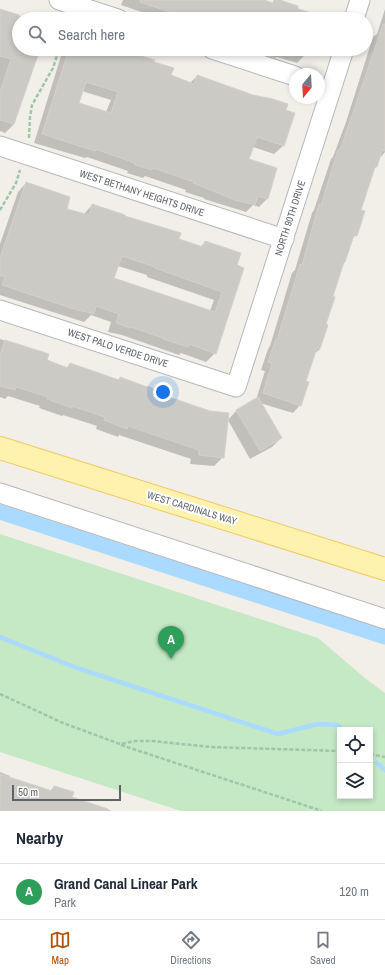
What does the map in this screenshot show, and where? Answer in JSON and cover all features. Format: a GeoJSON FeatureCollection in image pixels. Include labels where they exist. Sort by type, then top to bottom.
{"type":"FeatureCollection","features":[{"type":"Feature","properties":{"kind":"main road","name":"WEST CARDINALS WAY"},"geometry":{"type":"LineString","coordinates":[[0,448],[385,569]]}},
{"type":"Feature","properties":{"kind":"street"},"geometry":{"type":"LineString","coordinates":[[59,0],[96,12]]}},
{"type":"Feature","properties":{"kind":"street"},"geometry":{"type":"LineString","coordinates":[[356,12],[360,0]]}},
{"type":"Feature","properties":{"kind":"street"},"geometry":{"type":"LineString","coordinates":[[234,56],[289,74]]}},
{"type":"Feature","properties":{"kind":"street","name":"NORTH 90TH DRIVE"},"geometry":{"type":"LineString","coordinates":[[236,387],[284,239],[326,86],[341,56]]}},
{"type":"Feature","properties":{"kind":"street","name":"WEST BETHANY HEIGHTS DRIVE"},"geometry":{"type":"LineString","coordinates":[[0,146],[284,239]]}},
{"type":"Feature","properties":{"kind":"street","name":"WEST PALO VERDE DRIVE"},"geometry":{"type":"LineString","coordinates":[[0,310],[236,387]]}},
{"type":"Feature","properties":{"kind":"street"},"geometry":{"type":"LineString","coordinates":[[0,493],[385,619]]}},
{"type":"Feature","properties":{"kind":"path"},"geometry":{"type":"LineString","coordinates":[[0,210],[16,183],[29,143],[32,105],[52,68],[56,56]]}},
{"type":"Feature","properties":{"kind":"path"},"geometry":{"type":"LineString","coordinates":[[0,694],[63,723],[120,744],[322,811]]}},
{"type":"Feature","properties":{"kind":"path"},"geometry":{"type":"LineString","coordinates":[[120,744],[136,741],[152,741],[211,747],[337,752]]}},
{"type":"Feature","properties":{"kind":"path"},"geometry":{"type":"LineString","coordinates":[[373,755],[385,757]]}},
{"type":"Feature","properties":{"kind":"green space"},"geometry":{"type":"Polygon","coordinates":[[[0,534],[318,638],[366,679],[385,693],[385,811],[181,811],[0,752],[0,534]]]}},
{"type":"Feature","properties":{"kind":"building"},"geometry":{"type":"Polygon","coordinates":[[[140,0],[264,0],[273,3],[274,0],[280,0],[298,6],[298,9],[308,12],[170,12],[140,2],[140,0]]]}},
{"type":"Feature","properties":{"kind":"building"},"geometry":{"type":"Polygon","coordinates":[[[0,9],[12,13],[12,56],[38,56],[14,124],[0,120],[0,92],[11,59],[0,56],[0,9]]]}},
{"type":"Feature","properties":{"kind":"building"},"geometry":{"type":"Polygon","coordinates":[[[383,24],[385,24],[385,151],[382,150],[377,167],[375,167],[361,210],[365,211],[357,236],[354,235],[344,262],[333,296],[335,297],[326,324],[328,325],[320,349],[317,348],[306,381],[309,382],[301,406],[263,393],[272,363],[268,362],[276,339],[277,340],[300,264],[302,265],[319,204],[321,205],[338,150],[340,150],[383,24]]]}},
{"type":"Feature","properties":{"kind":"building"},"geometry":{"type":"Polygon","coordinates":[[[67,56],[142,56],[155,60],[154,62],[174,68],[171,75],[194,84],[197,75],[253,95],[288,104],[286,110],[295,113],[284,146],[257,137],[249,159],[277,168],[268,199],[258,196],[255,205],[235,200],[193,183],[194,182],[153,168],[152,170],[95,149],[95,151],[42,134],[67,56]],[[86,82],[79,103],[111,113],[118,92],[86,82]]]}},
{"type":"Feature","properties":{"kind":"building"},"geometry":{"type":"Polygon","coordinates":[[[26,182],[70,197],[67,209],[89,215],[92,204],[181,233],[179,239],[203,247],[205,241],[241,253],[237,265],[244,268],[216,354],[189,344],[188,347],[116,323],[119,314],[96,306],[94,314],[74,309],[2,285],[5,277],[0,275],[0,258],[26,182]],[[122,256],[114,278],[215,312],[222,292],[122,256]]]}},
{"type":"Feature","properties":{"kind":"building"},"geometry":{"type":"Polygon","coordinates":[[[5,340],[49,354],[47,360],[68,368],[70,363],[119,380],[120,377],[147,386],[164,392],[163,395],[210,411],[229,413],[224,458],[199,455],[199,450],[128,426],[127,429],[104,420],[105,417],[72,406],[72,408],[47,399],[48,397],[16,387],[15,390],[0,386],[0,356],[5,340]]]}},
{"type":"Feature","properties":{"kind":"building"},"geometry":{"type":"Polygon","coordinates":[[[258,397],[282,438],[260,451],[236,410],[258,397]]]}},
{"type":"Feature","properties":{"kind":"building"},"geometry":{"type":"Polygon","coordinates":[[[0,774],[52,791],[54,786],[74,792],[72,797],[108,809],[107,811],[0,811],[0,774]]]}},
{"type":"Feature","properties":{"kind":"waterway"},"geometry":{"type":"LineString","coordinates":[[0,512],[385,637]]}},
{"type":"Feature","properties":{"kind":"waterway"},"geometry":{"type":"LineString","coordinates":[[0,637],[77,668],[278,734],[318,724],[337,725],[339,727]]}},
{"type":"Feature","properties":{"kind":"waterway"},"geometry":{"type":"LineString","coordinates":[[377,763],[385,770]]}},
{"type":"Feature","properties":{"kind":"place","name":"Grand Canal Linear Park"},"geometry":{"type":"Point","coordinates":[171,659]}}]}
